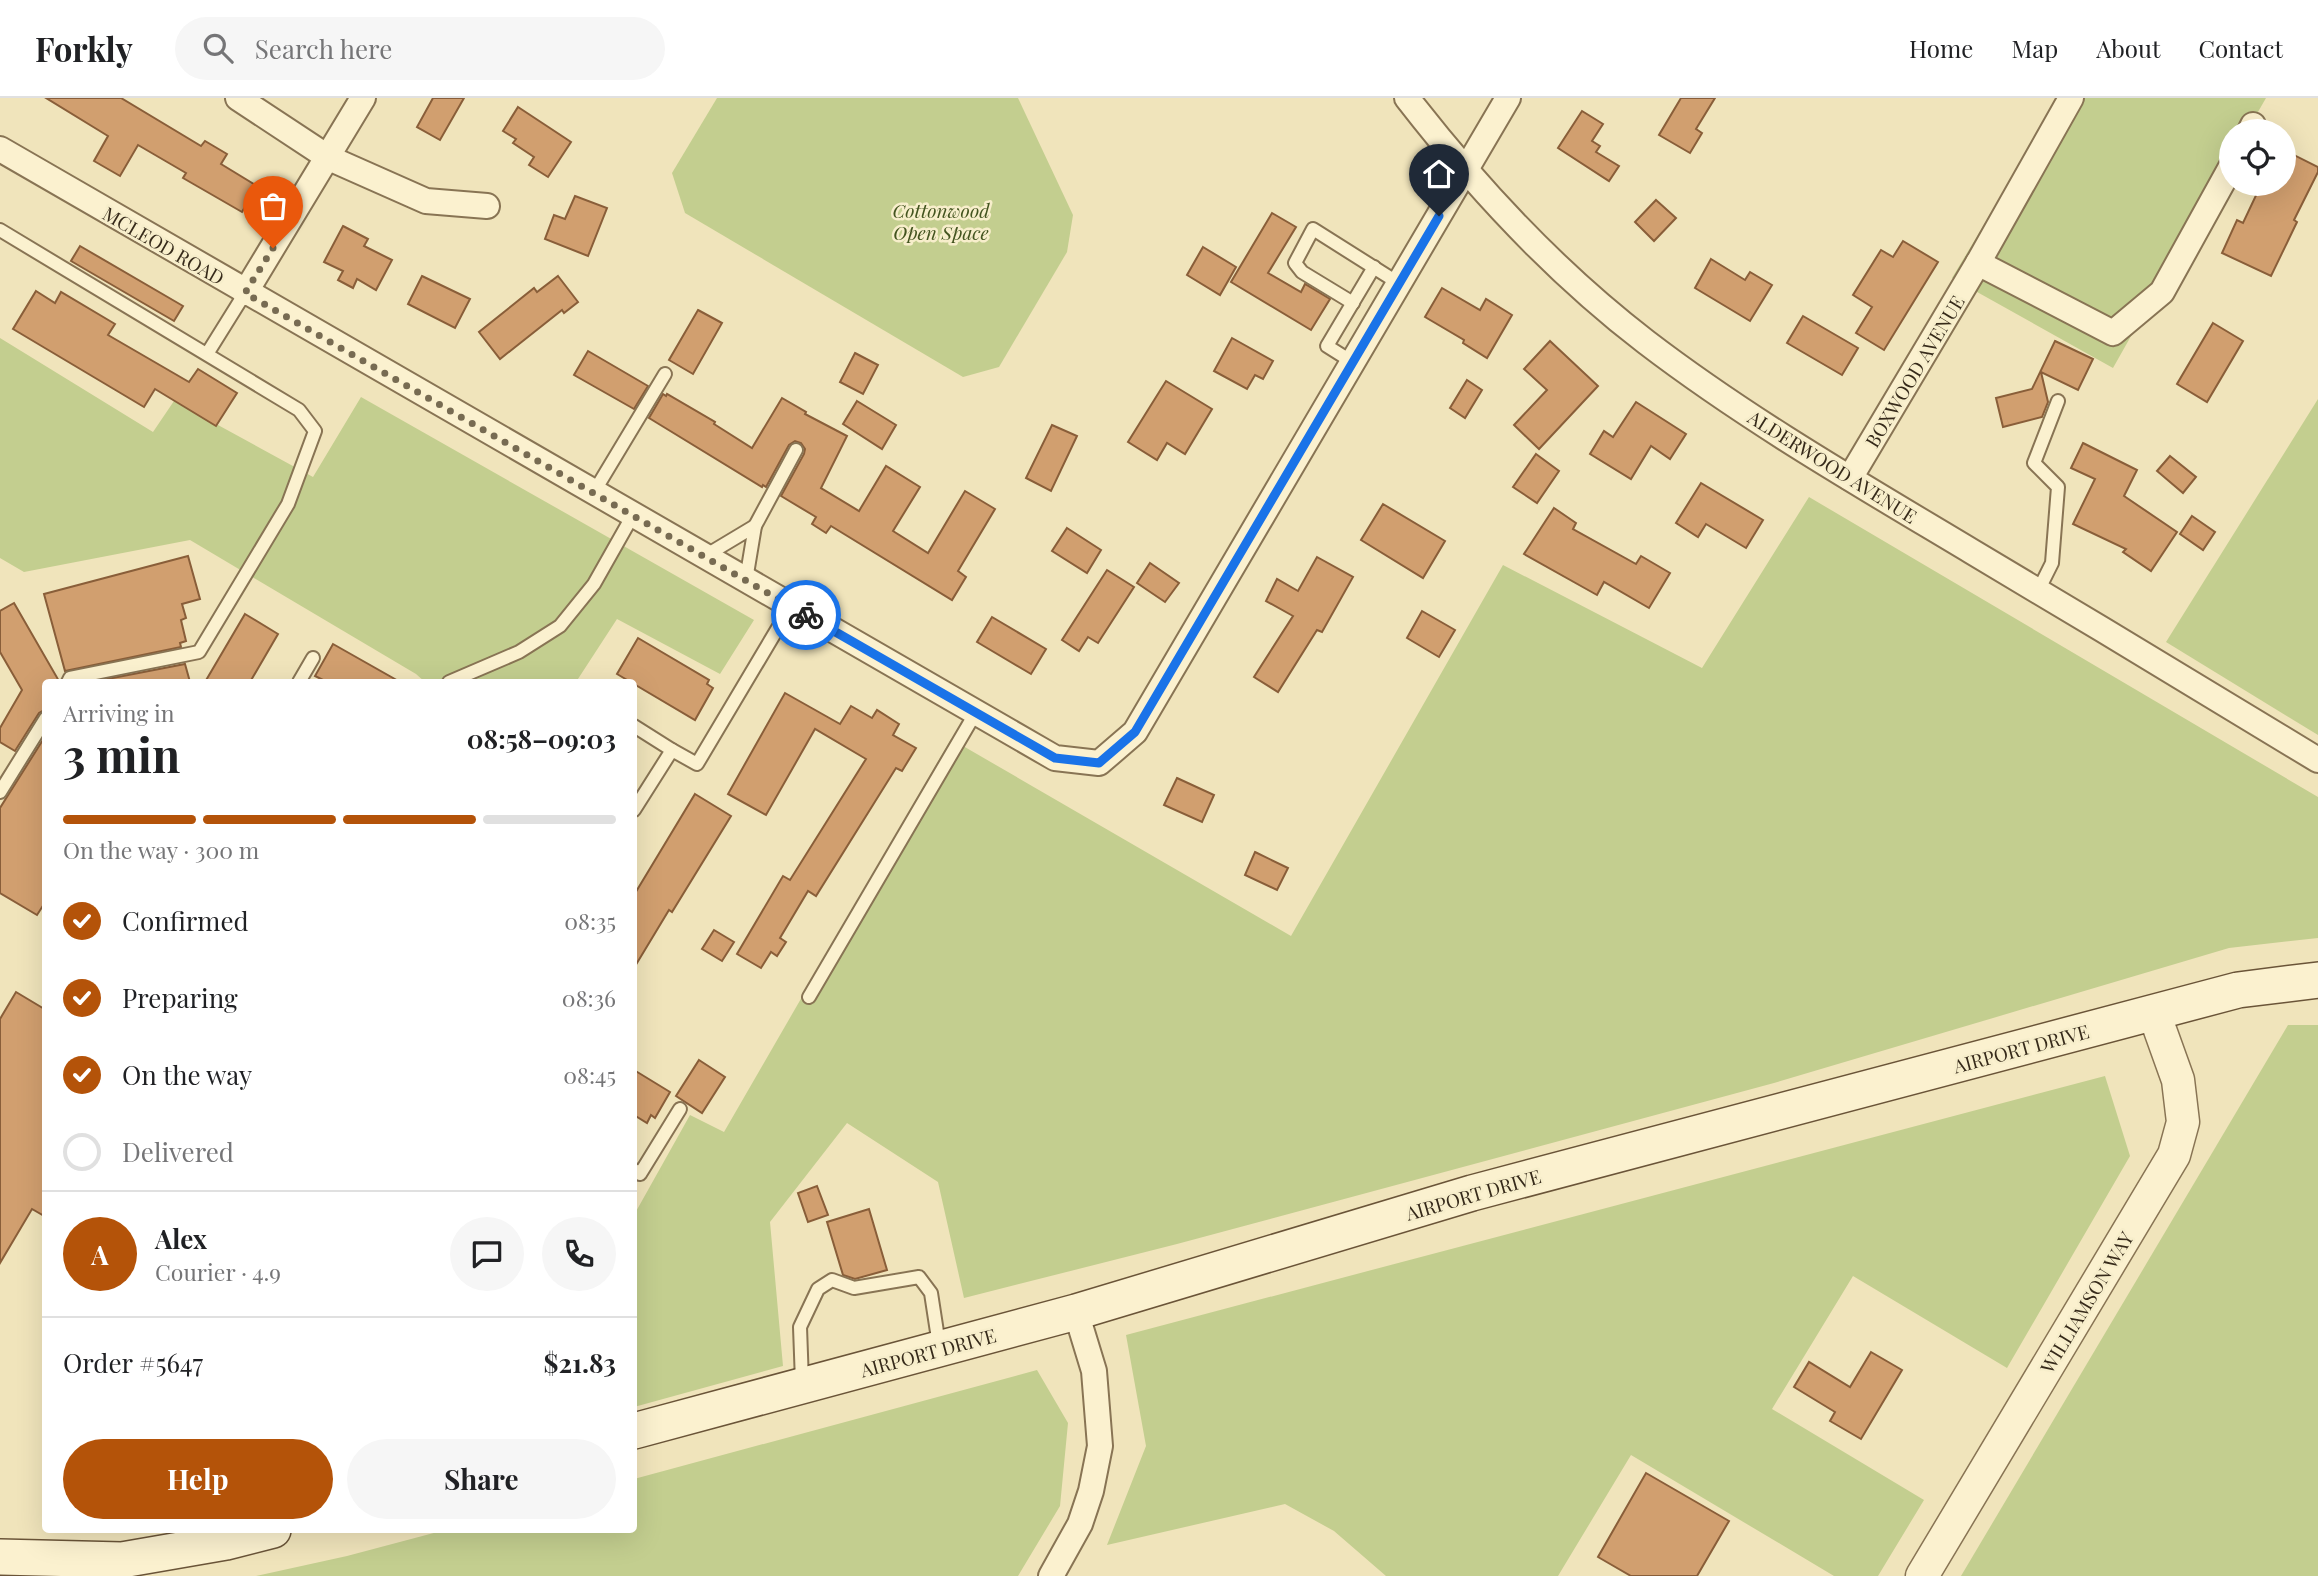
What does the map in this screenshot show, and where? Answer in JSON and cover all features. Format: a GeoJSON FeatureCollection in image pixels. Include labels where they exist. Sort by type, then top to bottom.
{"type":"FeatureCollection","features":[{"type":"Feature","properties":{"kind":"main road","name":"AIRPORT DRIVE"},"geometry":{"type":"LineString","coordinates":[[637,1431],[1076,1312],[1472,1193],[2238,990],[2318,980]]}},
{"type":"Feature","properties":{"kind":"main road"},"geometry":{"type":"LineString","coordinates":[[0,1558],[123,1568],[261,1533]]}},
{"type":"Feature","properties":{"kind":"street"},"geometry":{"type":"LineString","coordinates":[[238,98],[329,158],[426,201],[487,206]]}},
{"type":"Feature","properties":{"kind":"street"},"geometry":{"type":"LineString","coordinates":[[245,293],[363,98]]}},
{"type":"Feature","properties":{"kind":"street","name":"ALDERWOOD AVENUE"},"geometry":{"type":"LineString","coordinates":[[1407,98],[1465,171],[1537,246],[1645,341],[1724,397],[1850,478],[2318,760]]}},
{"type":"Feature","properties":{"kind":"street"},"geometry":{"type":"LineString","coordinates":[[1354,363],[1508,98]]}},
{"type":"Feature","properties":{"kind":"street","name":"BOXWOOD AVENUE"},"geometry":{"type":"LineString","coordinates":[[1850,478],[1978,263],[2070,98]]}},
{"type":"Feature","properties":{"kind":"street","name":"MCLEOD ROAD"},"geometry":{"type":"LineString","coordinates":[[0,149],[245,293],[1055,758],[1099,763],[1135,732],[1354,363]]}},
{"type":"Feature","properties":{"kind":"street"},"geometry":{"type":"LineString","coordinates":[[1978,263],[2113,332],[2162,292],[2219,189]]}},
{"type":"Feature","properties":{"kind":"street","name":"WILLIAMSON WAY"},"geometry":{"type":"LineString","coordinates":[[1922,1576],[2174,1155],[2183,1122],[2178,1080],[2154,1013]]}},
{"type":"Feature","properties":{"kind":"street"},"geometry":{"type":"LineString","coordinates":[[1051,1576],[1080,1524],[1091,1491],[1100,1446],[1094,1371],[1076,1312]]}},
{"type":"Feature","properties":{"kind":"lane"},"geometry":{"type":"LineString","coordinates":[[1353,303],[1302,272],[1296,263],[1313,229],[1401,284]]}},
{"type":"Feature","properties":{"kind":"lane"},"geometry":{"type":"LineString","coordinates":[[0,230],[299,410],[315,431],[288,504],[199,652],[70,679]]}},
{"type":"Feature","properties":{"kind":"lane"},"geometry":{"type":"LineString","coordinates":[[1354,363],[1327,346],[1374,267]]}},
{"type":"Feature","properties":{"kind":"lane"},"geometry":{"type":"LineString","coordinates":[[207,354],[245,293]]}},
{"type":"Feature","properties":{"kind":"lane"},"geometry":{"type":"LineString","coordinates":[[594,492],[665,374]]}},
{"type":"Feature","properties":{"kind":"lane"},"geometry":{"type":"LineString","coordinates":[[2038,591],[2052,562],[2058,487],[2035,463],[2058,401]]}},
{"type":"Feature","properties":{"kind":"lane"},"geometry":{"type":"LineString","coordinates":[[746,580],[755,526],[796,450]]}},
{"type":"Feature","properties":{"kind":"lane"},"geometry":{"type":"LineString","coordinates":[[456,679],[519,652],[560,626],[594,584],[633,515]]}},
{"type":"Feature","properties":{"kind":"lane"},"geometry":{"type":"LineString","coordinates":[[705,556],[755,526]]}},
{"type":"Feature","properties":{"kind":"lane"},"geometry":{"type":"LineString","coordinates":[[637,728],[697,764],[791,606]]}},
{"type":"Feature","properties":{"kind":"lane"},"geometry":{"type":"LineString","coordinates":[[301,679],[313,658]]}},
{"type":"Feature","properties":{"kind":"lane"},"geometry":{"type":"LineString","coordinates":[[809,997],[976,712]]}},
{"type":"Feature","properties":{"kind":"lane"},"geometry":{"type":"LineString","coordinates":[[1,787],[42,724]]}},
{"type":"Feature","properties":{"kind":"lane"},"geometry":{"type":"LineString","coordinates":[[637,805],[672,750]]}},
{"type":"Feature","properties":{"kind":"lane"},"geometry":{"type":"LineString","coordinates":[[637,1172],[640,1174],[680,1109]]}},
{"type":"Feature","properties":{"kind":"lane"},"geometry":{"type":"LineString","coordinates":[[802,1386],[800,1327],[818,1290],[832,1280],[854,1288],[919,1276],[931,1293],[940,1349]]}},
{"type":"Feature","properties":{"kind":"green space","name":"Cottonwood Open Space"},"geometry":{"type":"Polygon","coordinates":[[[717,98],[1018,98],[1073,215],[1067,252],[999,367],[963,377],[685,213],[672,173],[717,98]]]}},
{"type":"Feature","properties":{"kind":"green space"},"geometry":{"type":"Polygon","coordinates":[[[2060,98],[2266,98],[2254,119],[2219,119],[2219,180],[2113,368],[1952,278],[2060,98]]]}},
{"type":"Feature","properties":{"kind":"green space"},"geometry":{"type":"Polygon","coordinates":[[[0,338],[153,432],[174,401],[313,477],[361,397],[754,620],[720,674],[617,619],[578,679],[422,679],[190,540],[24,572],[0,558],[0,338]]]}},
{"type":"Feature","properties":{"kind":"green space"},"geometry":{"type":"Polygon","coordinates":[[[2318,399],[2318,735],[2166,642],[2318,399]]]}},
{"type":"Feature","properties":{"kind":"green space"},"geometry":{"type":"Polygon","coordinates":[[[1809,497],[2318,797],[2318,938],[2229,948],[1774,1083],[1177,1244],[964,1298],[938,1182],[847,1123],[770,1222],[783,1366],[637,1406],[637,1210],[690,1115],[724,1132],[951,739],[1291,936],[1503,565],[1702,668],[1809,497]]]}},
{"type":"Feature","properties":{"kind":"green space"},"geometry":{"type":"Polygon","coordinates":[[[2288,1025],[2318,1025],[2318,1576],[1961,1576],[2288,1025]]]}},
{"type":"Feature","properties":{"kind":"green space"},"geometry":{"type":"Polygon","coordinates":[[[2105,1076],[2130,1156],[2007,1368],[1853,1276],[1772,1409],[1924,1500],[1878,1576],[1834,1576],[1631,1455],[1558,1576],[1386,1576],[1334,1531],[1285,1504],[1107,1545],[1146,1446],[1126,1335],[2105,1076]]]}},
{"type":"Feature","properties":{"kind":"green space"},"geometry":{"type":"Polygon","coordinates":[[[1037,1370],[1068,1423],[1060,1506],[1018,1576],[256,1576],[434,1533],[637,1533],[637,1478],[1037,1370]]]}},
{"type":"Feature","properties":{"kind":"building"},"geometry":{"type":"Polygon","coordinates":[[[46,98],[121,98],[201,146],[205,141],[227,154],[221,164],[257,186],[242,212],[183,178],[186,173],[138,145],[120,176],[94,161],[108,136],[46,98]]]}},
{"type":"Feature","properties":{"kind":"building"},"geometry":{"type":"Polygon","coordinates":[[[433,98],[464,98],[440,140],[417,127],[433,98]]]}},
{"type":"Feature","properties":{"kind":"building"},"geometry":{"type":"Polygon","coordinates":[[[1681,98],[1715,98],[1696,129],[1702,133],[1690,153],[1659,135],[1681,98]]]}},
{"type":"Feature","properties":{"kind":"building"},"geometry":{"type":"Polygon","coordinates":[[[518,107],[571,142],[548,177],[529,165],[534,157],[513,143],[516,139],[503,131],[518,107]]]}},
{"type":"Feature","properties":{"kind":"building"},"geometry":{"type":"Polygon","coordinates":[[[1582,111],[1603,124],[1592,141],[1600,146],[1596,152],[1619,166],[1609,181],[1558,148],[1582,111]]]}},
{"type":"Feature","properties":{"kind":"building"},"geometry":{"type":"Polygon","coordinates":[[[2296,156],[2318,167],[2294,220],[2297,222],[2271,276],[2222,253],[2237,220],[2243,223],[2256,196],[2296,196],[2296,156]]]}},
{"type":"Feature","properties":{"kind":"building"},"geometry":{"type":"Polygon","coordinates":[[[575,196],[607,208],[588,256],[545,239],[554,215],[565,219],[575,196]]]}},
{"type":"Feature","properties":{"kind":"building"},"geometry":{"type":"Polygon","coordinates":[[[1656,200],[1676,218],[1654,241],[1635,222],[1656,200]]]}},
{"type":"Feature","properties":{"kind":"building"},"geometry":{"type":"Polygon","coordinates":[[[1272,213],[1296,227],[1268,273],[1301,292],[1305,284],[1330,299],[1311,330],[1231,282],[1272,213]]]}},
{"type":"Feature","properties":{"kind":"building"},"geometry":{"type":"Polygon","coordinates":[[[343,226],[368,239],[364,246],[392,260],[376,290],[357,279],[353,288],[338,280],[343,271],[324,262],[343,226]]]}},
{"type":"Feature","properties":{"kind":"building"},"geometry":{"type":"Polygon","coordinates":[[[1903,241],[1938,262],[1884,350],[1856,333],[1872,307],[1853,295],[1881,250],[1893,257],[1903,241]]]}},
{"type":"Feature","properties":{"kind":"building"},"geometry":{"type":"Polygon","coordinates":[[[80,246],[183,306],[174,321],[71,261],[80,246]]]}},
{"type":"Feature","properties":{"kind":"building"},"geometry":{"type":"Polygon","coordinates":[[[1203,247],[1236,267],[1220,295],[1187,275],[1203,247]]]}},
{"type":"Feature","properties":{"kind":"building"},"geometry":{"type":"Polygon","coordinates":[[[1711,259],[1745,280],[1750,272],[1772,285],[1750,321],[1695,288],[1711,259]]]}},
{"type":"Feature","properties":{"kind":"building"},"geometry":{"type":"Polygon","coordinates":[[[422,276],[470,299],[455,328],[408,304],[422,276]]]}},
{"type":"Feature","properties":{"kind":"building"},"geometry":{"type":"Polygon","coordinates":[[[558,276],[578,302],[564,313],[562,310],[500,359],[479,332],[534,288],[537,292],[558,276]]]}},
{"type":"Feature","properties":{"kind":"building"},"geometry":{"type":"Polygon","coordinates":[[[1442,288],[1480,310],[1486,299],[1512,315],[1487,358],[1463,343],[1464,340],[1425,317],[1442,288]]]}},
{"type":"Feature","properties":{"kind":"building"},"geometry":{"type":"Polygon","coordinates":[[[36,291],[55,303],[61,292],[115,324],[108,335],[189,382],[198,369],[237,393],[216,426],[155,389],[144,407],[13,329],[36,291]]]}},
{"type":"Feature","properties":{"kind":"building"},"geometry":{"type":"Polygon","coordinates":[[[698,310],[722,323],[693,374],[669,360],[698,310]]]}},
{"type":"Feature","properties":{"kind":"building"},"geometry":{"type":"Polygon","coordinates":[[[1803,316],[1858,348],[1842,375],[1787,343],[1803,316]]]}},
{"type":"Feature","properties":{"kind":"building"},"geometry":{"type":"Polygon","coordinates":[[[2213,323],[2243,341],[2207,402],[2177,384],[2213,323]]]}},
{"type":"Feature","properties":{"kind":"building"},"geometry":{"type":"Polygon","coordinates":[[[1232,338],[1273,361],[1263,379],[1255,375],[1247,389],[1214,371],[1232,338]]]}},
{"type":"Feature","properties":{"kind":"building"},"geometry":{"type":"Polygon","coordinates":[[[1550,341],[1598,386],[1539,449],[1514,425],[1547,390],[1524,369],[1550,341]]]}},
{"type":"Feature","properties":{"kind":"building"},"geometry":{"type":"Polygon","coordinates":[[[2055,341],[2093,359],[2078,390],[2041,372],[2048,402],[2042,417],[2003,427],[1996,398],[2032,389],[2055,341]]]}},
{"type":"Feature","properties":{"kind":"building"},"geometry":{"type":"Polygon","coordinates":[[[588,351],[648,386],[634,409],[574,375],[588,351]]]}},
{"type":"Feature","properties":{"kind":"building"},"geometry":{"type":"Polygon","coordinates":[[[855,353],[878,365],[863,394],[840,382],[855,353]]]}},
{"type":"Feature","properties":{"kind":"building"},"geometry":{"type":"Polygon","coordinates":[[[1467,380],[1482,390],[1465,418],[1450,408],[1467,380]]]}},
{"type":"Feature","properties":{"kind":"building"},"geometry":{"type":"Polygon","coordinates":[[[1166,381],[1212,409],[1185,454],[1167,443],[1157,460],[1128,442],[1166,381]]]}},
{"type":"Feature","properties":{"kind":"building"},"geometry":{"type":"Polygon","coordinates":[[[663,394],[715,422],[714,424],[752,448],[782,398],[806,412],[805,414],[847,436],[821,488],[859,511],[886,466],[920,487],[893,531],[928,553],[965,491],[995,509],[958,571],[966,577],[952,600],[831,526],[826,533],[812,524],[816,517],[781,496],[804,454],[805,449],[801,443],[795,441],[789,445],[766,487],[762,487],[649,418],[663,394]]]}},
{"type":"Feature","properties":{"kind":"building"},"geometry":{"type":"Polygon","coordinates":[[[857,401],[896,425],[882,449],[843,424],[857,401]]]}},
{"type":"Feature","properties":{"kind":"building"},"geometry":{"type":"Polygon","coordinates":[[[1636,402],[1686,434],[1670,459],[1651,446],[1631,479],[1590,454],[1604,431],[1613,437],[1636,402]]]}},
{"type":"Feature","properties":{"kind":"building"},"geometry":{"type":"Polygon","coordinates":[[[1052,425],[1077,436],[1051,491],[1026,478],[1052,425]]]}},
{"type":"Feature","properties":{"kind":"building"},"geometry":{"type":"Polygon","coordinates":[[[2083,443],[2137,470],[2124,496],[2177,532],[2151,571],[2123,552],[2126,549],[2073,524],[2095,479],[2071,468],[2083,443]]]}},
{"type":"Feature","properties":{"kind":"building"},"geometry":{"type":"Polygon","coordinates":[[[1536,454],[1559,471],[1537,503],[1513,487],[1536,454]]]}},
{"type":"Feature","properties":{"kind":"building"},"geometry":{"type":"Polygon","coordinates":[[[2170,456],[2196,477],[2183,493],[2157,471],[2170,456]]]}},
{"type":"Feature","properties":{"kind":"building"},"geometry":{"type":"Polygon","coordinates":[[[1701,483],[1763,520],[1746,548],[1706,524],[1698,537],[1676,523],[1701,483]]]}},
{"type":"Feature","properties":{"kind":"building"},"geometry":{"type":"Polygon","coordinates":[[[1383,504],[1445,541],[1423,578],[1361,540],[1383,504]]]}},
{"type":"Feature","properties":{"kind":"building"},"geometry":{"type":"Polygon","coordinates":[[[1554,508],[1576,523],[1573,529],[1636,564],[1641,556],[1670,573],[1649,608],[1604,582],[1597,595],[1524,554],[1554,508]]]}},
{"type":"Feature","properties":{"kind":"building"},"geometry":{"type":"Polygon","coordinates":[[[2192,516],[2215,532],[2203,550],[2180,534],[2192,516]]]}},
{"type":"Feature","properties":{"kind":"building"},"geometry":{"type":"Polygon","coordinates":[[[1067,528],[1101,550],[1087,573],[1052,551],[1067,528]]]}},
{"type":"Feature","properties":{"kind":"building"},"geometry":{"type":"Polygon","coordinates":[[[188,556],[200,599],[182,604],[186,618],[181,620],[186,641],[180,643],[181,647],[65,671],[44,594],[188,556]]]}},
{"type":"Feature","properties":{"kind":"building"},"geometry":{"type":"Polygon","coordinates":[[[1317,557],[1353,577],[1322,632],[1317,630],[1278,692],[1254,677],[1293,616],[1266,601],[1277,579],[1298,591],[1317,557]]]}},
{"type":"Feature","properties":{"kind":"building"},"geometry":{"type":"Polygon","coordinates":[[[1150,563],[1179,583],[1165,602],[1137,583],[1150,563]]]}},
{"type":"Feature","properties":{"kind":"building"},"geometry":{"type":"Polygon","coordinates":[[[1107,570],[1134,587],[1098,643],[1088,637],[1079,651],[1062,640],[1107,570]]]}},
{"type":"Feature","properties":{"kind":"building"},"geometry":{"type":"Polygon","coordinates":[[[14,603],[58,679],[42,679],[42,711],[15,751],[0,742],[0,728],[22,690],[0,652],[0,611],[14,603]]]}},
{"type":"Feature","properties":{"kind":"building"},"geometry":{"type":"Polygon","coordinates":[[[1422,611],[1455,630],[1439,657],[1407,638],[1422,611]]]}},
{"type":"Feature","properties":{"kind":"building"},"geometry":{"type":"Polygon","coordinates":[[[245,614],[278,634],[252,679],[207,679],[245,614]]]}},
{"type":"Feature","properties":{"kind":"building"},"geometry":{"type":"Polygon","coordinates":[[[992,617],[1046,649],[1031,674],[977,642],[992,617]]]}},
{"type":"Feature","properties":{"kind":"building"},"geometry":{"type":"Polygon","coordinates":[[[638,638],[709,680],[707,684],[713,688],[695,720],[637,686],[637,679],[625,679],[617,674],[638,638]]]}},
{"type":"Feature","properties":{"kind":"building"},"geometry":{"type":"Polygon","coordinates":[[[333,644],[395,679],[321,679],[315,676],[333,644]]]}},
{"type":"Feature","properties":{"kind":"building"},"geometry":{"type":"Polygon","coordinates":[[[185,664],[189,679],[108,679],[185,664]]]}},
{"type":"Feature","properties":{"kind":"building"},"geometry":{"type":"Polygon","coordinates":[[[785,693],[840,724],[851,706],[872,718],[877,710],[899,724],[893,735],[916,748],[902,771],[896,768],[816,896],[808,891],[780,938],[786,942],[777,956],[771,952],[761,968],[737,954],[783,876],[790,880],[866,759],[815,729],[766,815],[728,794],[785,693]]]}},
{"type":"Feature","properties":{"kind":"building"},"geometry":{"type":"Polygon","coordinates":[[[42,741],[42,907],[37,915],[0,893],[0,808],[42,741]]]}},
{"type":"Feature","properties":{"kind":"building"},"geometry":{"type":"Polygon","coordinates":[[[1177,778],[1214,795],[1202,822],[1164,805],[1177,778]]]}},
{"type":"Feature","properties":{"kind":"building"},"geometry":{"type":"Polygon","coordinates":[[[695,794],[731,816],[637,963],[637,890],[695,794]]]}},
{"type":"Feature","properties":{"kind":"building"},"geometry":{"type":"Polygon","coordinates":[[[1255,852],[1288,868],[1277,890],[1245,875],[1255,852]]]}},
{"type":"Feature","properties":{"kind":"building"},"geometry":{"type":"Polygon","coordinates":[[[714,930],[734,942],[722,961],[702,949],[714,930]]]}},
{"type":"Feature","properties":{"kind":"building"},"geometry":{"type":"Polygon","coordinates":[[[16,992],[42,1008],[42,1215],[32,1209],[0,1263],[0,1019],[16,992]]]}},
{"type":"Feature","properties":{"kind":"building"},"geometry":{"type":"Polygon","coordinates":[[[699,1060],[725,1077],[702,1113],[676,1096],[699,1060]]]}},
{"type":"Feature","properties":{"kind":"building"},"geometry":{"type":"Polygon","coordinates":[[[637,1072],[670,1092],[655,1118],[651,1115],[647,1123],[637,1117],[637,1072]]]}},
{"type":"Feature","properties":{"kind":"building"},"geometry":{"type":"Polygon","coordinates":[[[817,1186],[828,1215],[808,1222],[798,1193],[817,1186]]]}},
{"type":"Feature","properties":{"kind":"building"},"geometry":{"type":"Polygon","coordinates":[[[869,1209],[887,1270],[855,1279],[843,1275],[827,1222],[869,1209]]]}},
{"type":"Feature","properties":{"kind":"building"},"geometry":{"type":"Polygon","coordinates":[[[1871,1352],[1902,1370],[1861,1439],[1830,1421],[1835,1412],[1794,1387],[1809,1362],[1850,1387],[1871,1352]]]}},
{"type":"Feature","properties":{"kind":"building"},"geometry":{"type":"Polygon","coordinates":[[[1646,1473],[1729,1521],[1697,1576],[1631,1576],[1598,1557],[1646,1473]]]}},
{"type":"Feature","properties":{"kind":"way so far"},"geometry":{"type":"LineString","coordinates":[[273,248],[245,293],[806,615]]}},
{"type":"Feature","properties":{"kind":"route"},"geometry":{"type":"LineString","coordinates":[[806,615],[1055,758],[1099,763],[1135,732],[1439,216]]}}]}
